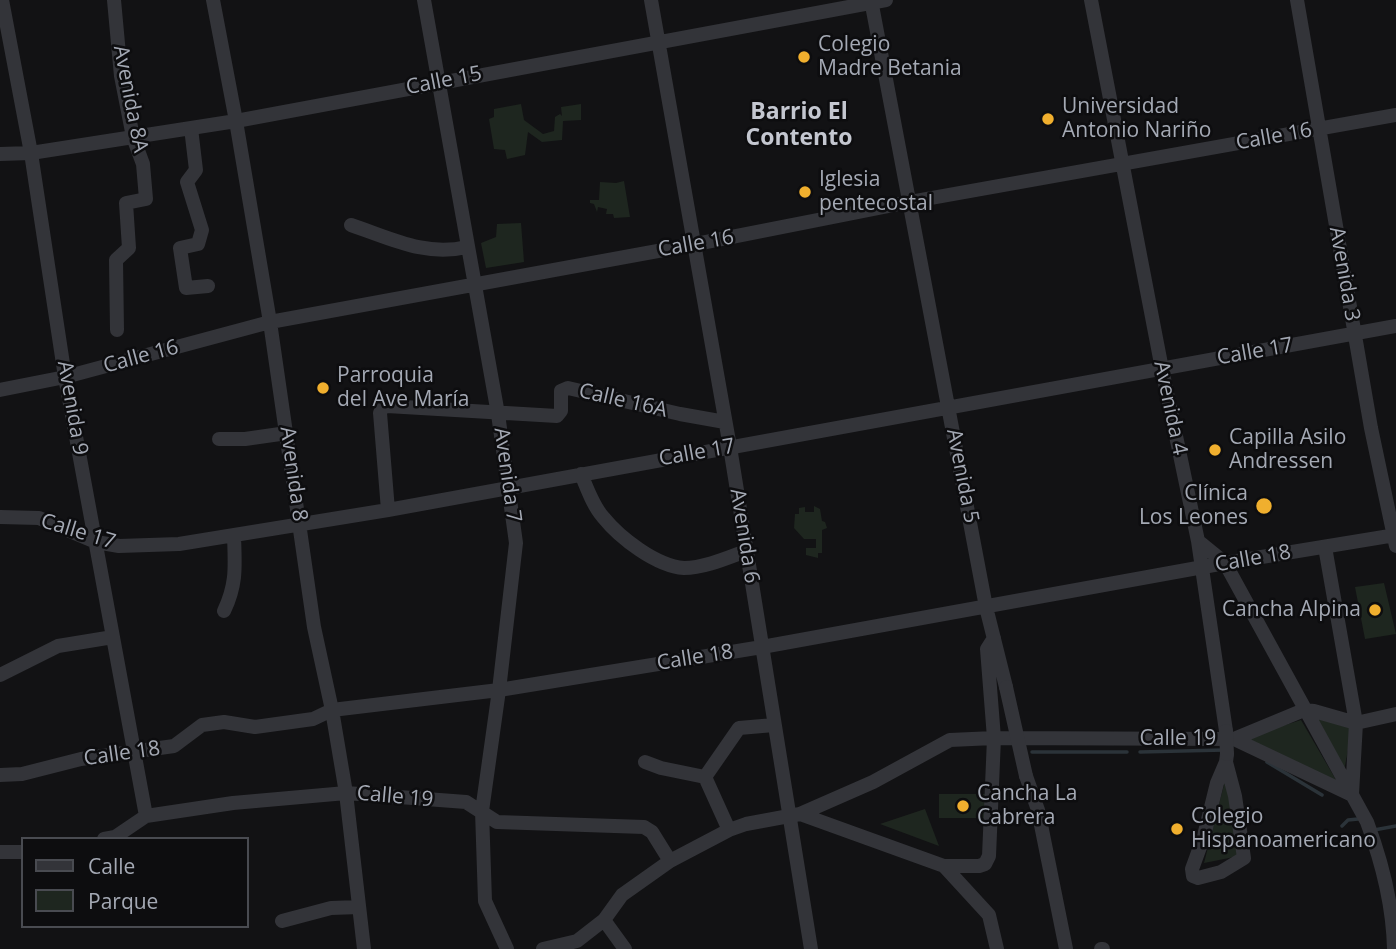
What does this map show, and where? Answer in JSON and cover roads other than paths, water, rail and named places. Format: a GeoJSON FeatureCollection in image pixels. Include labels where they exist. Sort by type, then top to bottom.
{"type":"FeatureCollection","features":[{"type":"Feature","properties":{"kind":"street","name":"Avenida 9"},"geometry":{"type":"LineString","coordinates":[[2,0],[31,153],[65,377],[146,816]]}},
{"type":"Feature","properties":{"kind":"street","name":"Avenida 8A"},"geometry":{"type":"LineString","coordinates":[[114,0],[121,76],[133,137],[143,164],[146,199],[126,203],[130,248],[116,260],[117,330]]}},
{"type":"Feature","properties":{"kind":"street","name":"Avenida 8"},"geometry":{"type":"LineString","coordinates":[[213,0],[270,322],[314,627],[346,793],[364,949]]}},
{"type":"Feature","properties":{"kind":"street","name":"Avenida 7"},"geometry":{"type":"LineString","coordinates":[[424,0],[498,414],[516,543],[482,811],[485,901],[507,949]]}},
{"type":"Feature","properties":{"kind":"street","name":"Avenida 6"},"geometry":{"type":"LineString","coordinates":[[651,0],[696,244],[774,724],[795,815],[811,949]]}},
{"type":"Feature","properties":{"kind":"street","name":"Avenida 4"},"geometry":{"type":"LineString","coordinates":[[1091,0],[1198,541],[1230,735],[1227,758],[1217,783],[1192,872],[1198,878],[1221,872],[1244,858],[1227,758]]}},
{"type":"Feature","properties":{"kind":"street","name":"Avenida 3"},"geometry":{"type":"LineString","coordinates":[[1297,0],[1354,334],[1395,539]]}},
{"type":"Feature","properties":{"kind":"street","name":"Calle 15"},"geometry":{"type":"LineString","coordinates":[[0,154],[31,153],[236,121],[876,1]]}},
{"type":"Feature","properties":{"kind":"street","name":"Avenida 5"},"geometry":{"type":"LineString","coordinates":[[876,1],[909,202],[986,607],[1026,776],[1038,810],[1066,949]]}},
{"type":"Feature","properties":{"kind":"street","name":"Calle 16"},"geometry":{"type":"LineString","coordinates":[[0,390],[65,377],[270,322],[909,202],[1396,115]]}},
{"type":"Feature","properties":{"kind":"street"},"geometry":{"type":"LineString","coordinates":[[191,128],[196,170],[187,182],[202,230],[198,244],[180,248],[186,288],[208,286]]}},
{"type":"Feature","properties":{"kind":"street"},"geometry":{"type":"LineString","coordinates":[[351,225],[402,244],[427,250],[445,251],[467,247]]}},
{"type":"Feature","properties":{"kind":"street","name":"Calle 17"},"geometry":{"type":"LineString","coordinates":[[0,517],[40,518],[96,542],[119,546],[179,544],[300,526],[1396,326]]}},
{"type":"Feature","properties":{"kind":"street","name":"Calle 16A"},"geometry":{"type":"LineString","coordinates":[[387,510],[380,413],[382,408],[387,406],[557,416],[561,411],[561,391],[568,387],[725,422]]}},
{"type":"Feature","properties":{"kind":"street"},"geometry":{"type":"LineString","coordinates":[[219,439],[245,439],[287,433]]}},
{"type":"Feature","properties":{"kind":"street"},"geometry":{"type":"LineString","coordinates":[[581,474],[601,516],[627,542],[659,560],[681,568],[694,567],[746,551]]}},
{"type":"Feature","properties":{"kind":"street"},"geometry":{"type":"LineString","coordinates":[[224,611],[233,593],[236,573],[234,536]]}},
{"type":"Feature","properties":{"kind":"street","name":"Calle 18"},"geometry":{"type":"LineString","coordinates":[[0,775],[22,774],[81,759],[174,746],[202,725],[224,722],[255,727],[313,719],[332,710],[499,690],[762,647],[1225,563],[1395,539]]}},
{"type":"Feature","properties":{"kind":"street"},"geometry":{"type":"LineString","coordinates":[[1198,541],[1225,563],[1352,796],[1376,846],[1391,907],[1394,949]]}},
{"type":"Feature","properties":{"kind":"street"},"geometry":{"type":"LineString","coordinates":[[1325,547],[1356,723],[1352,796]]}},
{"type":"Feature","properties":{"kind":"street"},"geometry":{"type":"LineString","coordinates":[[0,675],[58,646],[113,637]]}},
{"type":"Feature","properties":{"kind":"street"},"geometry":{"type":"LineString","coordinates":[[795,815],[944,866],[985,864],[989,856],[994,738],[987,649],[994,638]]}},
{"type":"Feature","properties":{"kind":"street"},"geometry":{"type":"LineString","coordinates":[[1304,710],[1356,723],[1396,714]]}},
{"type":"Feature","properties":{"kind":"street","name":"Calle 19"},"geometry":{"type":"LineString","coordinates":[[574,945],[604,920],[622,895],[670,861],[730,830],[746,824],[795,815],[873,782],[950,740],[1230,735],[1304,710]]}},
{"type":"Feature","properties":{"kind":"street"},"geometry":{"type":"LineString","coordinates":[[705,777],[739,728],[774,724]]}},
{"type":"Feature","properties":{"kind":"street"},"geometry":{"type":"LineString","coordinates":[[1230,735],[1352,796]]}},
{"type":"Feature","properties":{"kind":"street"},"geometry":{"type":"LineString","coordinates":[[645,762],[705,777]]}},
{"type":"Feature","properties":{"kind":"street"},"geometry":{"type":"LineString","coordinates":[[705,777],[730,830]]}},
{"type":"Feature","properties":{"kind":"street","name":"Calle 19"},"geometry":{"type":"LineString","coordinates":[[115,837],[146,816],[233,803],[346,793],[466,802],[496,822],[644,827],[652,832],[670,861]]}},
{"type":"Feature","properties":{"kind":"street"},"geometry":{"type":"LineString","coordinates":[[0,852],[21,852]]}},
{"type":"Feature","properties":{"kind":"street"},"geometry":{"type":"LineString","coordinates":[[944,866],[989,915],[997,949]]}},
{"type":"Feature","properties":{"kind":"street"},"geometry":{"type":"LineString","coordinates":[[282,921],[331,908],[359,907]]}},
{"type":"Feature","properties":{"kind":"street"},"geometry":{"type":"LineString","coordinates":[[604,920],[625,949]]}},
{"type":"Feature","properties":{"kind":"street"},"geometry":{"type":"LineString","coordinates":[[543,949],[574,945]]}},
{"type":"Feature","properties":{"kind":"waterway"},"geometry":{"type":"LineString","coordinates":[[1140,752],[1224,750]]}},
{"type":"Feature","properties":{"kind":"waterway"},"geometry":{"type":"LineString","coordinates":[[1032,752],[1127,752]]}},
{"type":"Feature","properties":{"kind":"waterway"},"geometry":{"type":"LineString","coordinates":[[1267,762],[1322,795]]}},
{"type":"Feature","properties":{"kind":"waterway"},"geometry":{"type":"LineString","coordinates":[[1342,826],[1348,820],[1358,819]]}},
{"type":"Feature","properties":{"kind":"waterway"},"geometry":{"type":"LineString","coordinates":[[1374,830],[1396,826]]}},
{"type":"Feature","properties":{"kind":"place","name":"Colegio Madre Betania"},"geometry":{"type":"Point","coordinates":[804,57]}},
{"type":"Feature","properties":{"kind":"place","name":"Universidad Antonio Nariño"},"geometry":{"type":"Point","coordinates":[1048,119]}},
{"type":"Feature","properties":{"kind":"place","name":"Iglesia pentecostal"},"geometry":{"type":"Point","coordinates":[805,192]}},
{"type":"Feature","properties":{"kind":"place","name":"Parroquia del Ave María"},"geometry":{"type":"Point","coordinates":[323,388]}},
{"type":"Feature","properties":{"kind":"place","name":"Capilla Asilo Andressen"},"geometry":{"type":"Point","coordinates":[1215,450]}},
{"type":"Feature","properties":{"kind":"place","name":"Clínica Los Leones"},"geometry":{"type":"Point","coordinates":[1264,506]}},
{"type":"Feature","properties":{"kind":"place","name":"Cancha Alpina"},"geometry":{"type":"Point","coordinates":[1375,610]}},
{"type":"Feature","properties":{"kind":"place","name":"Cancha La Cabrera"},"geometry":{"type":"Point","coordinates":[963,806]}},
{"type":"Feature","properties":{"kind":"place","name":"Colegio Hispanoamericano"},"geometry":{"type":"Point","coordinates":[1177,829]}},
{"type":"Feature","properties":{"kind":"district","name":"Barrio El Contento"},"geometry":{"type":"Point","coordinates":[799,125]}}]}
